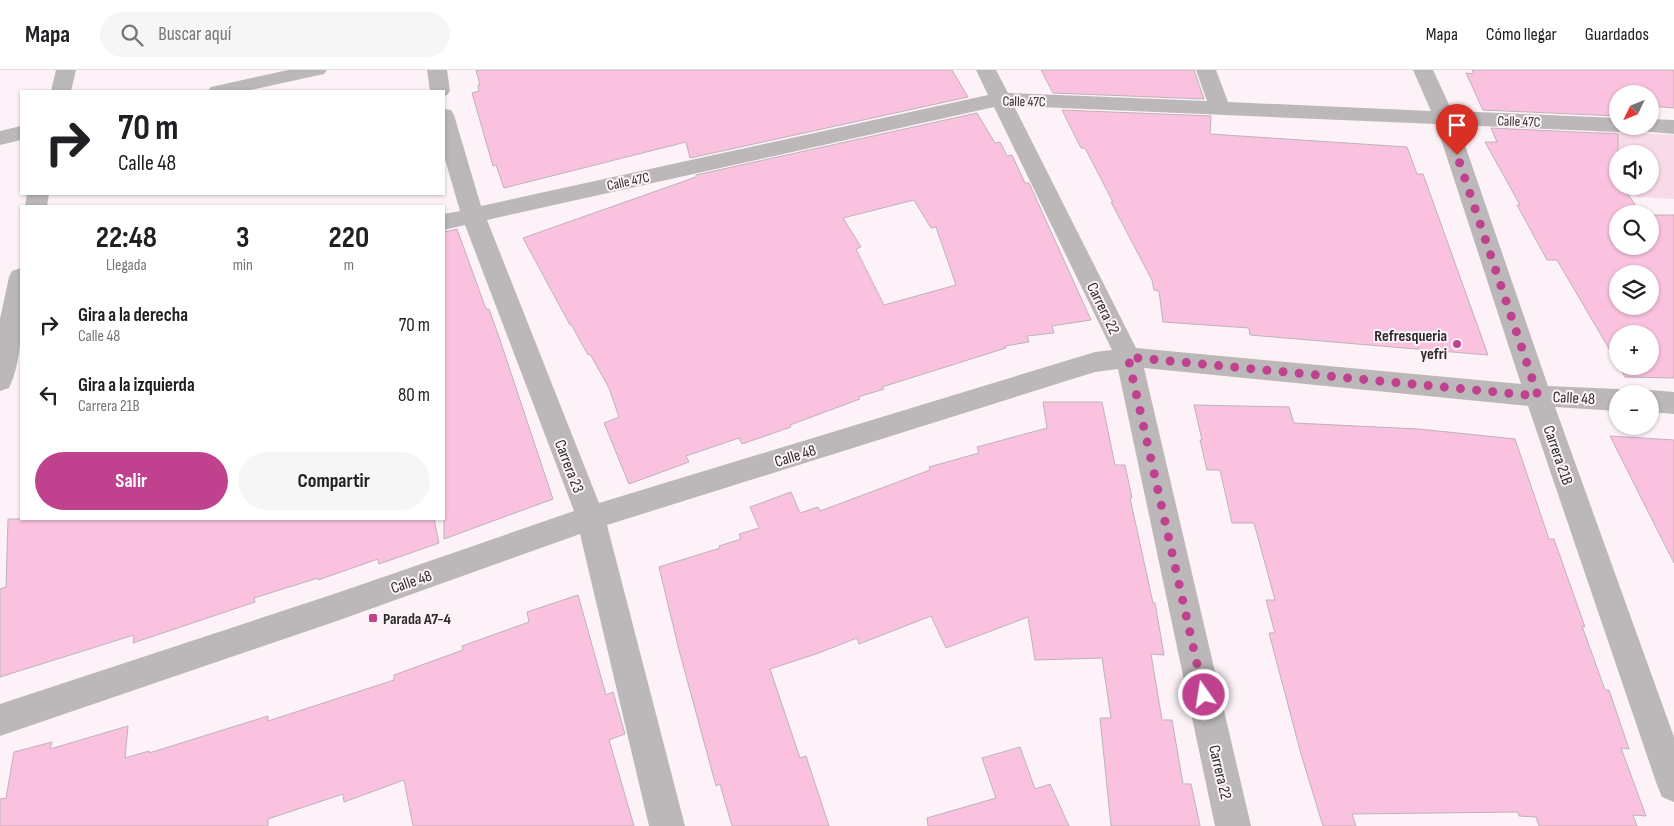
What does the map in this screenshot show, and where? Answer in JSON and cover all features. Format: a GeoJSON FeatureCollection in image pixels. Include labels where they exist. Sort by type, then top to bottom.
{"type":"FeatureCollection","features":[{"type":"Feature","properties":{"kind":"street"},"geometry":{"type":"LineString","coordinates":[[61,90],[66,70]]}},
{"type":"Feature","properties":{"kind":"street"},"geometry":{"type":"LineString","coordinates":[[223,90],[317,70]]}},
{"type":"Feature","properties":{"kind":"street"},"geometry":{"type":"LineString","coordinates":[[436,70],[440,90]]}},
{"type":"Feature","properties":{"kind":"street","name":"Carrera 22"},"geometry":{"type":"LineString","coordinates":[[986,70],[1128,357],[1233,826]]}},
{"type":"Feature","properties":{"kind":"street"},"geometry":{"type":"LineString","coordinates":[[1206,70],[1220,108]]}},
{"type":"Feature","properties":{"kind":"street","name":"Carrera 21B"},"geometry":{"type":"LineString","coordinates":[[1423,70],[1444,118],[1538,396],[1674,785]]}},
{"type":"Feature","properties":{"kind":"street","name":"Calle 47C"},"geometry":{"type":"LineString","coordinates":[[445,222],[1001,99],[1609,125]]}},
{"type":"Feature","properties":{"kind":"street","name":"Carrera 23"},"geometry":{"type":"LineString","coordinates":[[445,119],[457,166],[473,215],[591,518],[667,826]]}},
{"type":"Feature","properties":{"kind":"street"},"geometry":{"type":"LineString","coordinates":[[1659,126],[1674,127]]}},
{"type":"Feature","properties":{"kind":"street"},"geometry":{"type":"LineString","coordinates":[[0,138],[20,134]]}},
{"type":"Feature","properties":{"kind":"street"},"geometry":{"type":"LineString","coordinates":[[0,381],[20,283]]}},
{"type":"Feature","properties":{"kind":"street","name":"Calle 48"},"geometry":{"type":"LineString","coordinates":[[0,720],[344,605],[591,518],[1095,362],[1128,357],[1538,396],[1609,400]]}},
{"type":"Feature","properties":{"kind":"street"},"geometry":{"type":"LineString","coordinates":[[1659,402],[1674,403]]}},
{"type":"Feature","properties":{"kind":"shaded area"},"geometry":{"type":"Polygon","coordinates":[[[1597,131],[1609,132],[1609,135],[1674,135],[1674,199],[1637,197],[1636,195],[1659,195],[1659,145],[1609,145],[1609,151],[1597,131]]]}},
{"type":"Feature","properties":{"kind":"building"},"geometry":{"type":"Polygon","coordinates":[[[476,70],[952,70],[968,97],[690,158],[686,142],[504,188],[496,165],[493,166],[472,93],[479,91],[478,85],[480,85],[476,70]]]}},
{"type":"Feature","properties":{"kind":"building"},"geometry":{"type":"Polygon","coordinates":[[[1041,70],[1194,70],[1204,99],[1053,93],[1041,70]]]}},
{"type":"Feature","properties":{"kind":"building"},"geometry":{"type":"Polygon","coordinates":[[[1472,70],[1674,70],[1674,108],[1659,107],[1659,85],[1609,85],[1609,116],[1483,110],[1466,73],[1474,74],[1472,70]]]}},
{"type":"Feature","properties":{"kind":"building"},"geometry":{"type":"Polygon","coordinates":[[[1062,110],[1211,116],[1210,134],[1407,147],[1417,174],[1423,174],[1488,355],[1250,335],[1249,328],[1163,322],[1159,291],[1154,290],[1152,280],[1111,202],[1113,202],[1085,148],[1081,148],[1062,110]]]}},
{"type":"Feature","properties":{"kind":"building"},"geometry":{"type":"Polygon","coordinates":[[[977,113],[995,143],[1000,142],[1007,156],[1012,155],[1025,183],[1029,183],[1091,320],[1052,326],[1054,333],[1027,336],[1029,342],[1005,346],[1006,348],[882,387],[884,389],[858,397],[860,399],[790,425],[791,427],[742,444],[739,438],[686,456],[689,462],[629,484],[604,423],[619,417],[609,388],[590,354],[588,355],[570,325],[523,238],[696,177],[696,175],[977,113]],[[914,200],[843,218],[861,247],[856,249],[884,305],[956,285],[936,227],[931,228],[914,200]]]}},
{"type":"Feature","properties":{"kind":"building"},"geometry":{"type":"Polygon","coordinates":[[[1491,128],[1618,135],[1618,145],[1609,145],[1609,195],[1629,195],[1635,205],[1609,205],[1609,255],[1659,255],[1659,215],[1674,215],[1674,378],[1625,377],[1624,375],[1659,375],[1659,325],[1609,325],[1609,349],[1557,260],[1547,260],[1517,205],[1520,205],[1485,142],[1497,142],[1491,128]]]}},
{"type":"Feature","properties":{"kind":"building"},"geometry":{"type":"Polygon","coordinates":[[[457,229],[486,309],[489,309],[553,499],[444,539],[445,520],[445,232],[457,229]]]}},
{"type":"Feature","properties":{"kind":"building"},"geometry":{"type":"Polygon","coordinates":[[[1043,402],[1102,402],[1115,465],[1125,465],[1132,498],[1130,498],[1153,603],[1155,603],[1164,655],[1151,654],[1162,720],[1172,720],[1183,784],[1191,784],[1200,826],[1111,826],[1100,718],[1111,718],[1102,658],[1035,660],[1028,617],[946,648],[931,616],[859,644],[857,638],[770,669],[800,758],[806,756],[829,826],[732,826],[720,784],[716,786],[679,650],[659,567],[720,548],[719,546],[741,539],[739,534],[759,528],[750,507],[791,492],[800,513],[818,507],[820,511],[930,470],[929,467],[979,453],[977,447],[1047,428],[1043,402]]]}},
{"type":"Feature","properties":{"kind":"building"},"geometry":{"type":"Polygon","coordinates":[[[1194,405],[1289,407],[1294,423],[1419,429],[1515,439],[1549,539],[1554,539],[1585,627],[1582,626],[1605,690],[1609,690],[1629,749],[1621,748],[1646,816],[1633,815],[1637,826],[1539,826],[1536,817],[1519,816],[1518,812],[1352,814],[1356,826],[1323,826],[1301,754],[1269,633],[1275,633],[1266,600],[1275,600],[1254,523],[1232,523],[1220,470],[1207,470],[1194,405]]]}},
{"type":"Feature","properties":{"kind":"building"},"geometry":{"type":"Polygon","coordinates":[[[1610,436],[1674,440],[1674,563],[1610,436]]]}},
{"type":"Feature","properties":{"kind":"building"},"geometry":{"type":"Polygon","coordinates":[[[8,519],[434,520],[439,543],[379,564],[378,559],[318,580],[318,578],[254,598],[255,602],[133,643],[134,635],[0,677],[0,589],[6,587],[8,519]]]}},
{"type":"Feature","properties":{"kind":"building"},"geometry":{"type":"Polygon","coordinates":[[[578,595],[606,695],[613,692],[625,734],[609,740],[634,826],[413,826],[404,780],[344,802],[343,794],[268,819],[268,826],[0,826],[0,799],[6,798],[14,752],[52,742],[50,749],[128,726],[125,758],[149,751],[149,753],[268,716],[268,721],[394,680],[394,675],[463,650],[462,646],[529,622],[527,612],[578,595]]]}},
{"type":"Feature","properties":{"kind":"building"},"geometry":{"type":"Polygon","coordinates":[[[1020,747],[1035,789],[1050,784],[1069,826],[928,826],[927,818],[996,798],[982,758],[1020,747]]]}},
{"type":"Feature","properties":{"kind":"place","name":"Refresqueria yefri"},"geometry":{"type":"Point","coordinates":[1457,344]}},
{"type":"Feature","properties":{"kind":"place","name":"Parada A7-4"},"geometry":{"type":"Point","coordinates":[373,618]}},
{"type":"Feature","properties":{"kind":"route"},"geometry":{"type":"LineString","coordinates":[[1204,695],[1128,357],[1538,396],[1457,155]]}}]}
